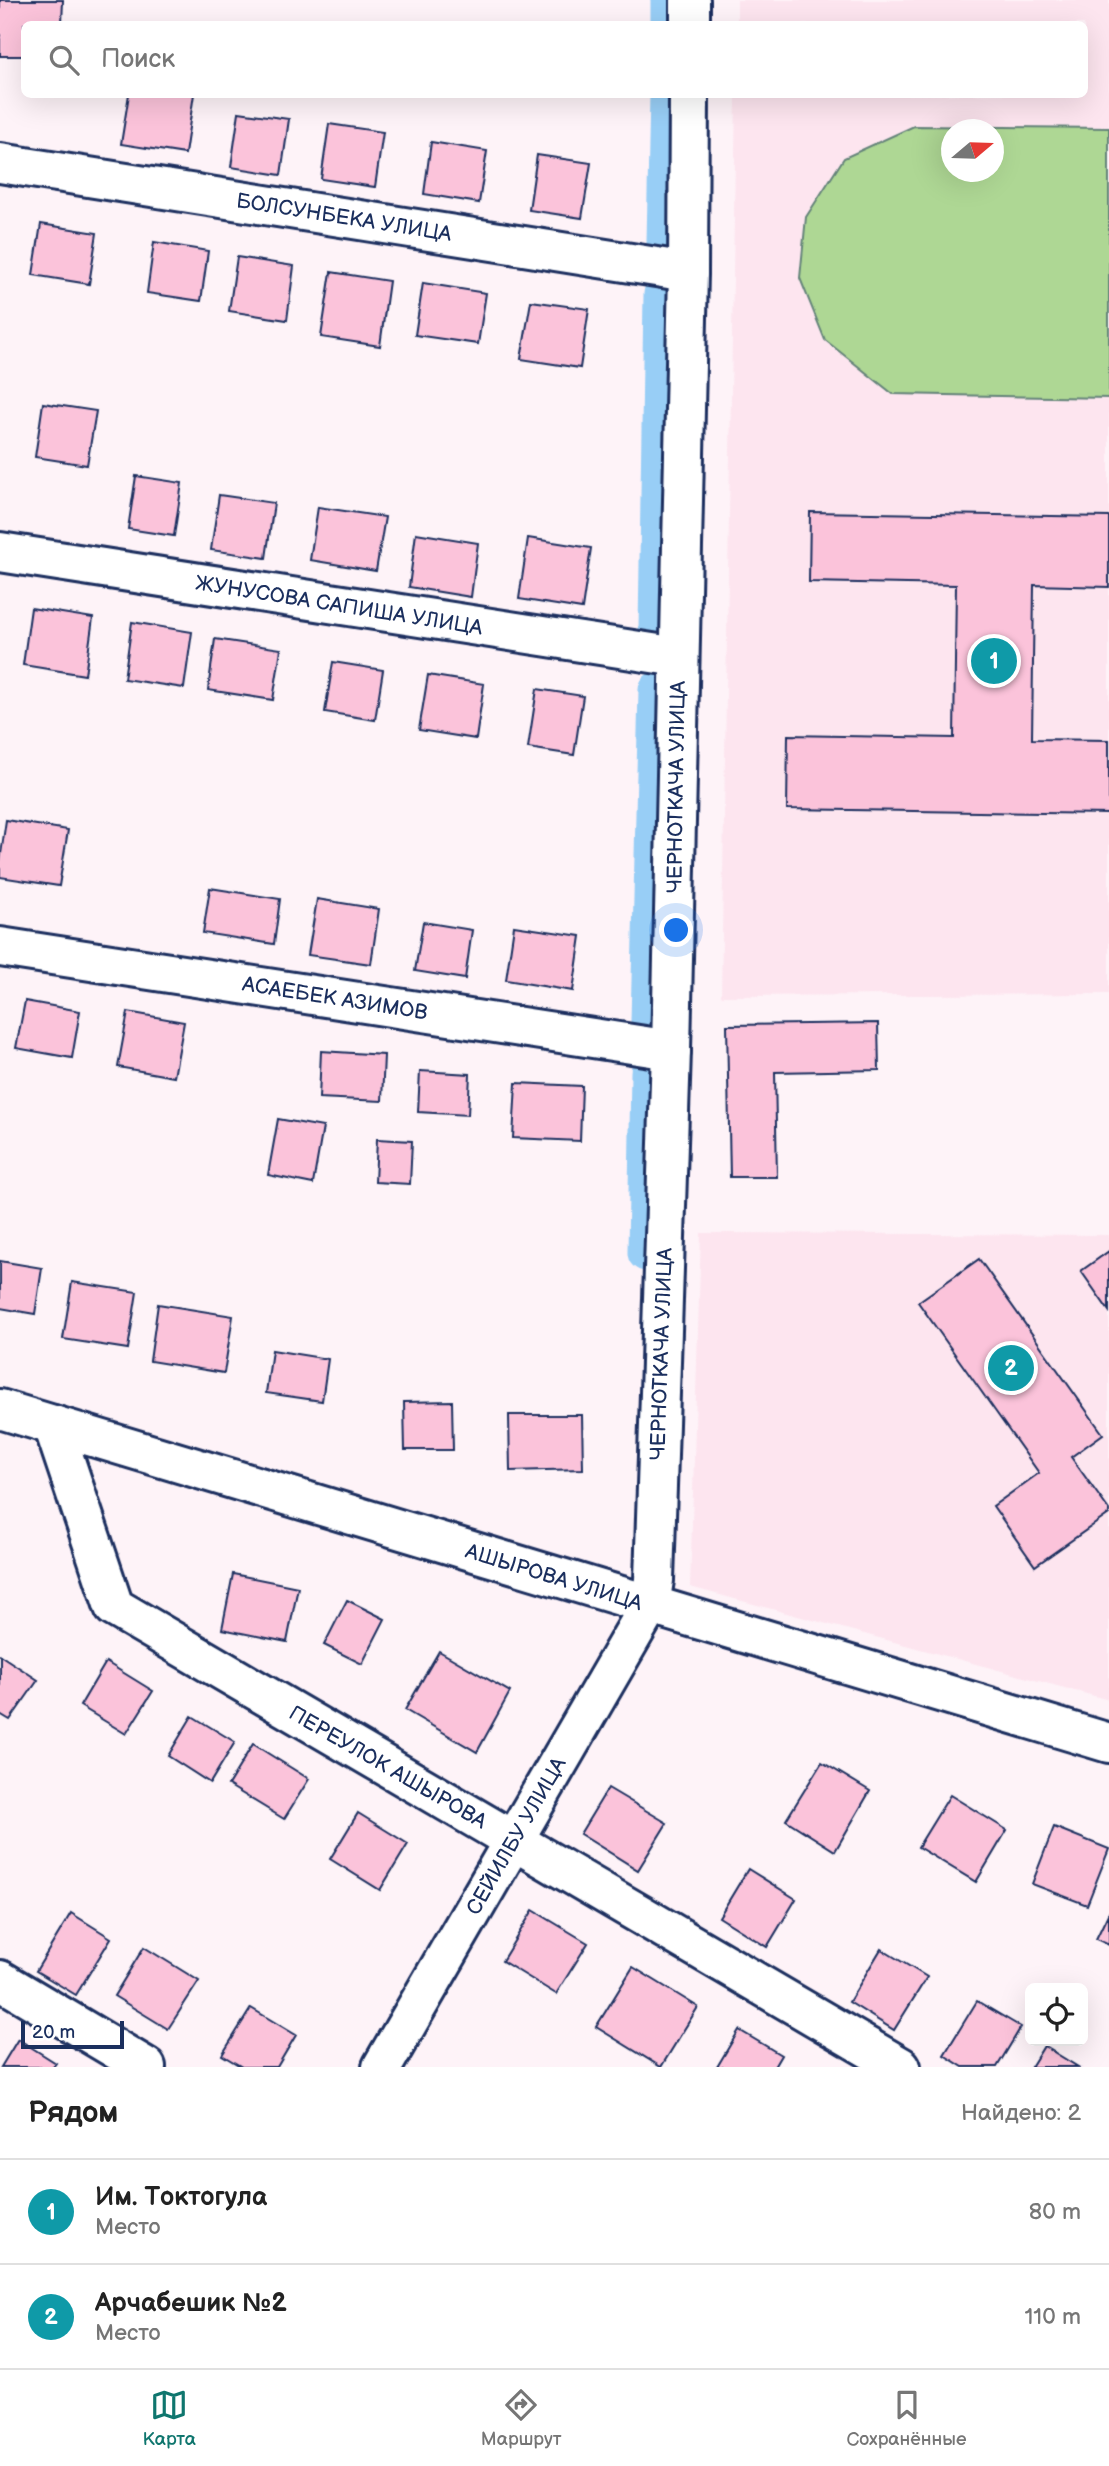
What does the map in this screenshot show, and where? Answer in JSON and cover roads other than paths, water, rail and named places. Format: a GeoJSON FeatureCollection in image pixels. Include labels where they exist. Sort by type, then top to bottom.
{"type":"FeatureCollection","features":[{"type":"Feature","properties":{"kind":"street"},"geometry":{"type":"LineString","coordinates":[[690,0],[690,21]]}},
{"type":"Feature","properties":{"kind":"street","name":"ЧЕРНОТКАЧА УЛИЦА"},"geometry":{"type":"LineString","coordinates":[[650,1605],[654,1567],[671,1050],[690,98]]}},
{"type":"Feature","properties":{"kind":"street","name":"БОЛСУНБЕКА УЛИЦА"},"geometry":{"type":"LineString","coordinates":[[0,163],[688,272]]}},
{"type":"Feature","properties":{"kind":"street","name":"ЖУНУСОВА САПИША УЛИЦА"},"geometry":{"type":"LineString","coordinates":[[0,552],[678,657]]}},
{"type":"Feature","properties":{"kind":"street","name":"АСАЕБЕК АЗИМОВ"},"geometry":{"type":"LineString","coordinates":[[0,947],[671,1050]]}},
{"type":"Feature","properties":{"kind":"street","name":"АШЫРОВА УЛИЦА"},"geometry":{"type":"LineString","coordinates":[[0,1409],[1109,1743]]}},
{"type":"Feature","properties":{"kind":"street","name":"ПЕРЕУЛОК АШЫРОВА"},"geometry":{"type":"LineString","coordinates":[[53,1425],[114,1607],[901,2067]]}},
{"type":"Feature","properties":{"kind":"street","name":"СЕЙИЛБУ УЛИЦА"},"geometry":{"type":"LineString","coordinates":[[382,2067],[650,1605]]}},
{"type":"Feature","properties":{"kind":"street"},"geometry":{"type":"LineString","coordinates":[[0,1980],[146,2067]]}},
{"type":"Feature","properties":{"kind":"waterway"},"geometry":{"type":"LineString","coordinates":[[669,0],[669,21]]}},
{"type":"Feature","properties":{"kind":"waterway"},"geometry":{"type":"LineString","coordinates":[[665,243],[668,98]]}},
{"type":"Feature","properties":{"kind":"waterway"},"geometry":{"type":"LineString","coordinates":[[657,630],[662,294]]}},
{"type":"Feature","properties":{"kind":"waterway"},"geometry":{"type":"LineString","coordinates":[[649,1022],[657,690]]}},
{"type":"Feature","properties":{"kind":"waterway"},"geometry":{"type":"LineString","coordinates":[[646,1253],[649,1072]]}},
{"type":"Feature","properties":{"kind":"place","name":"Им. Токтогула"},"geometry":{"type":"Point","coordinates":[994,661]}},
{"type":"Feature","properties":{"kind":"place","name":"Арчабешик №2"},"geometry":{"type":"Point","coordinates":[1011,1368]}}]}
